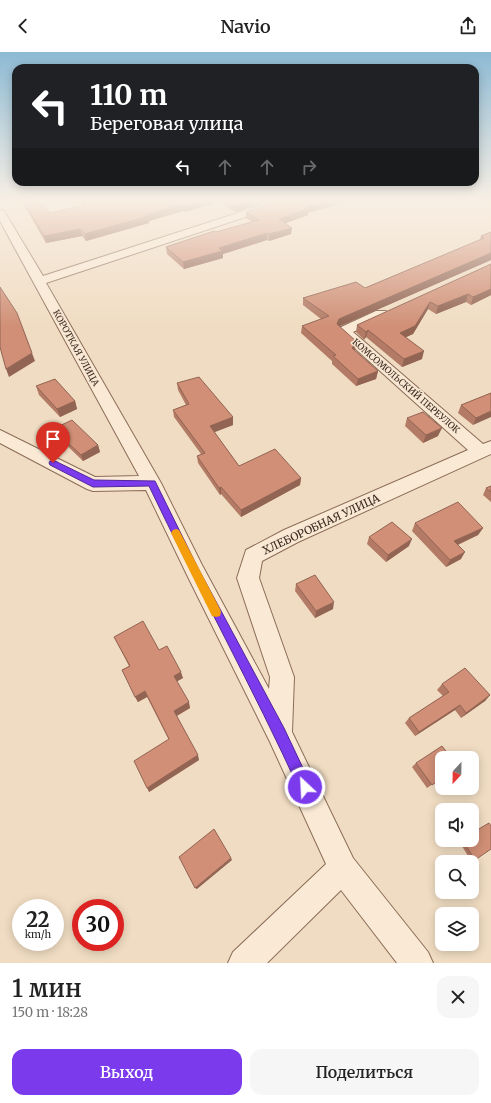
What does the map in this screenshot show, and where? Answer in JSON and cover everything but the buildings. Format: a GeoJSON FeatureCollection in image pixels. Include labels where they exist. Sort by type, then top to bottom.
{"type":"FeatureCollection","features":[{"type":"Feature","properties":{"kind":"street","name":"КОРОТКАЯ УЛИЦА"},"geometry":{"type":"LineString","coordinates":[[16,243],[152,483],[194,571],[279,733],[344,868],[417,963]]}},
{"type":"Feature","properties":{"kind":"street"},"geometry":{"type":"LineString","coordinates":[[39,281],[157,243]]}},
{"type":"Feature","properties":{"kind":"street","name":"КОМСОМОЛЬСКИЙ ПЕРЕУЛОК"},"geometry":{"type":"LineString","coordinates":[[393,309],[344,332],[486,449]]}},
{"type":"Feature","properties":{"kind":"street"},"geometry":{"type":"LineString","coordinates":[[0,436],[93,484],[152,483]]}},
{"type":"Feature","properties":{"kind":"street","name":"ХЛЕБОРОБНАЯ УЛИЦА"},"geometry":{"type":"LineString","coordinates":[[279,733],[282,676],[248,578],[253,556],[291,536],[486,449]]}},
{"type":"Feature","properties":{"kind":"street"},"geometry":{"type":"LineString","coordinates":[[244,963],[344,868]]}},
{"type":"Feature","properties":{"kind":"slow traffic"},"geometry":{"type":"LineString","coordinates":[[176,533],[216,612]]}},
{"type":"Feature","properties":{"kind":"route"},"geometry":{"type":"LineString","coordinates":[[53,463],[93,484],[152,483],[194,571],[279,733],[305,787]]}}]}
